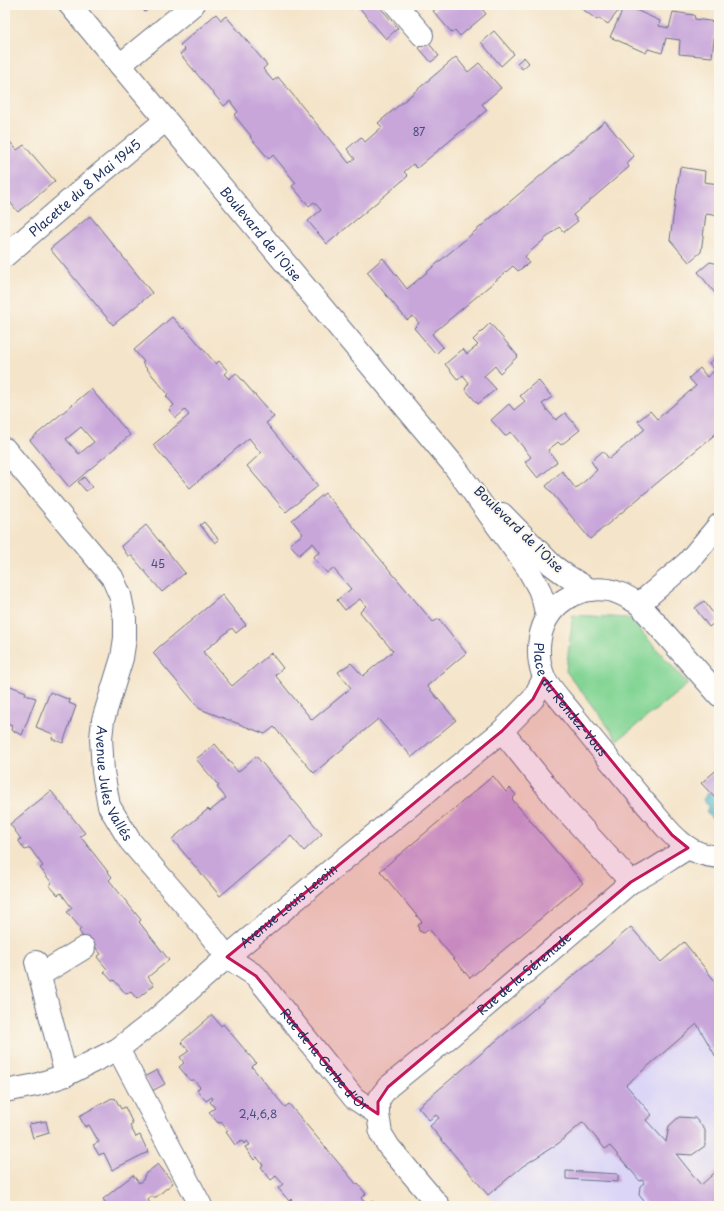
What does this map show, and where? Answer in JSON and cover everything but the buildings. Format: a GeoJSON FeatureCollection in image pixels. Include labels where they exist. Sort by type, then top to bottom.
{"type":"FeatureCollection","features":[{"type":"Feature","properties":{"kind":"street","name":"Boulevard de l'Oise"},"geometry":{"type":"LineString","coordinates":[[70,5],[452,463],[526,567],[539,589],[547,617]]}},
{"type":"Feature","properties":{"kind":"street"},"geometry":{"type":"LineString","coordinates":[[120,64],[193,5]]}},
{"type":"Feature","properties":{"kind":"street"},"geometry":{"type":"LineString","coordinates":[[396,5],[422,35]]}},
{"type":"Feature","properties":{"kind":"street","name":"Placette du 8 Mai 1945"},"geometry":{"type":"LineString","coordinates":[[5,256],[99,175],[166,120]]}},
{"type":"Feature","properties":{"kind":"street","name":"Avenue Jules Vallés"},"geometry":{"type":"LineString","coordinates":[[5,449],[112,577],[120,595],[125,619],[126,638],[122,658],[103,720],[101,738],[103,772],[110,806],[130,841],[205,928],[227,957]]}},
{"type":"Feature","properties":{"kind":"street","name":"Boulevard de l'Oise"},"geometry":{"type":"LineString","coordinates":[[452,463],[552,565],[590,590]]}},
{"type":"Feature","properties":{"kind":"street"},"geometry":{"type":"LineString","coordinates":[[639,604],[688,562],[719,525]]}},
{"type":"Feature","properties":{"kind":"street","name":"Place du Rendez-Vous"},"geometry":{"type":"LineString","coordinates":[[719,695],[639,604],[625,595],[602,589],[581,591],[566,598],[554,608],[547,617],[539,644],[544,678],[613,765],[672,835],[688,848],[704,854],[719,857]]}},
{"type":"Feature","properties":{"kind":"street","name":"Avenue Louis Lecoin"},"geometry":{"type":"LineString","coordinates":[[5,1091],[36,1085],[66,1075],[118,1049],[469,756],[502,731],[533,699],[544,678]]}},
{"type":"Feature","properties":{"kind":"street"},"geometry":{"type":"LineString","coordinates":[[502,731],[563,807],[631,882]]}},
{"type":"Feature","properties":{"kind":"street","name":"Rue de la Sérenade"},"geometry":{"type":"LineString","coordinates":[[378,1114],[378,1102],[388,1087],[434,1050],[631,882],[643,877],[667,860],[688,848]]}},
{"type":"Feature","properties":{"kind":"street"},"geometry":{"type":"LineString","coordinates":[[66,1075],[38,968],[84,948]]}},
{"type":"Feature","properties":{"kind":"street","name":"Rue de la Gerbe d'Or"},"geometry":{"type":"LineString","coordinates":[[227,957],[256,976],[354,1098],[378,1114],[381,1134],[439,1206]]}},
{"type":"Feature","properties":{"kind":"street"},"geometry":{"type":"LineString","coordinates":[[118,1049],[201,1206]]}},
{"type":"Feature","properties":{"kind":"highlighted area"},"geometry":{"type":"Polygon","coordinates":[[[544,678],[672,835],[688,848],[631,882],[388,1087],[378,1102],[378,1114],[354,1098],[256,976],[227,957],[502,731],[533,699],[544,678]]]}},
{"type":"Feature","properties":{"kind":"shaded area"},"geometry":{"type":"Polygon","coordinates":[[[632,927],[662,962],[685,943],[710,973],[719,967],[719,1206],[498,1206],[416,1109],[632,927]]]}},
{"type":"Feature","properties":{"kind":"green space"},"geometry":{"type":"Polygon","coordinates":[[[573,615],[629,618],[688,684],[618,740],[566,671],[573,615]]]}},
{"type":"Feature","properties":{"kind":"water"},"geometry":{"type":"Polygon","coordinates":[[[709,792],[715,798],[719,794],[719,827],[706,812],[709,806],[703,799],[709,792]]]}}]}
